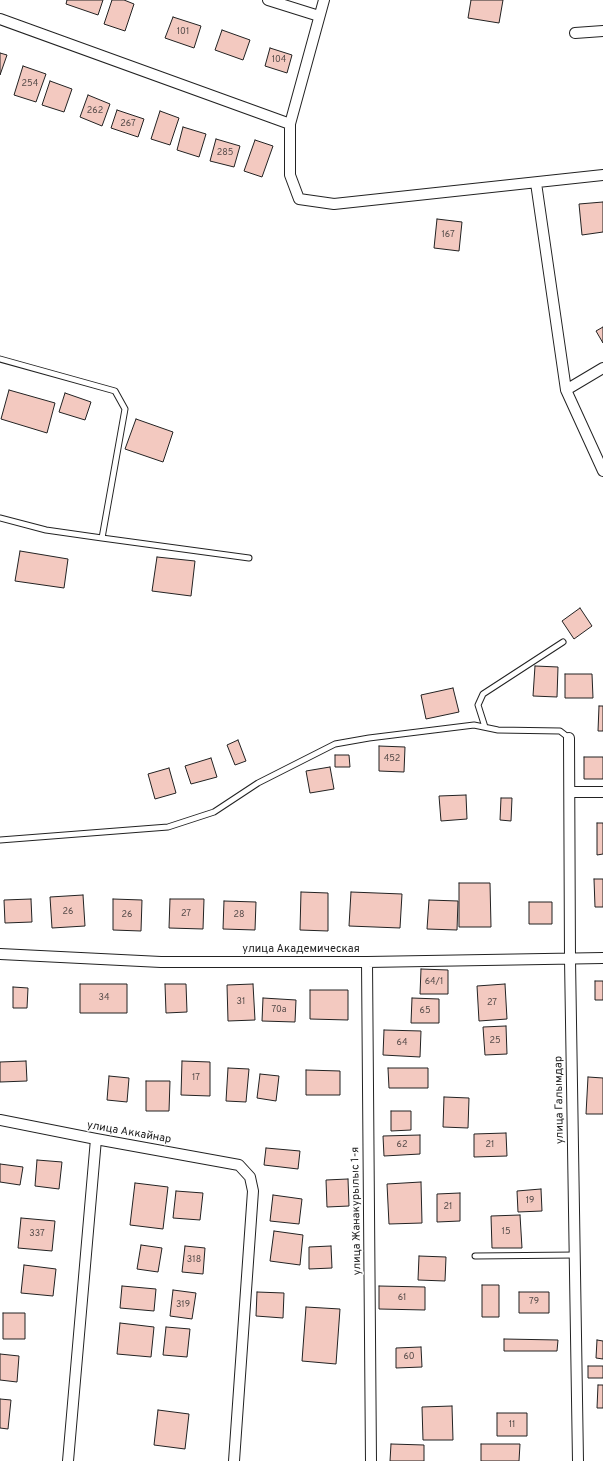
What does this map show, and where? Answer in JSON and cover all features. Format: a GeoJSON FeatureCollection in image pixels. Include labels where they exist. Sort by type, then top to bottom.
{"type":"FeatureCollection","features":[{"type":"Feature","properties":{"kind":"street"},"geometry":{"type":"LineString","coordinates":[[268,0],[319,16]]}},
{"type":"Feature","properties":{"kind":"street"},"geometry":{"type":"LineString","coordinates":[[324,0],[290,124],[290,175],[299,199],[334,204],[603,175]]}},
{"type":"Feature","properties":{"kind":"street"},"geometry":{"type":"LineString","coordinates":[[0,19],[290,124]]}},
{"type":"Feature","properties":{"kind":"street"},"geometry":{"type":"LineString","coordinates":[[575,33],[603,31]]}},
{"type":"Feature","properties":{"kind":"street"},"geometry":{"type":"LineString","coordinates":[[536,183],[566,390],[603,471]]}},
{"type":"Feature","properties":{"kind":"street"},"geometry":{"type":"LineString","coordinates":[[566,390],[603,368]]}},
{"type":"Feature","properties":{"kind":"street","name":"улица Галымдар"},"geometry":{"type":"LineString","coordinates":[[568,738],[570,792],[570,959],[578,1461]]}},
{"type":"Feature","properties":{"kind":"street"},"geometry":{"type":"LineString","coordinates":[[570,792],[603,792]]}},
{"type":"Feature","properties":{"kind":"street","name":"улица Академическая"},"geometry":{"type":"LineString","coordinates":[[0,954],[161,962],[367,962],[603,958]]}},
{"type":"Feature","properties":{"kind":"street","name":"улица Жанакурылыс 1-я"},"geometry":{"type":"LineString","coordinates":[[367,962],[371,1461]]}},
{"type":"Feature","properties":{"kind":"street","name":"улица Аккайнар"},"geometry":{"type":"LineString","coordinates":[[0,1120],[96,1140],[239,1165],[250,1177],[253,1191],[234,1461]]}},
{"type":"Feature","properties":{"kind":"street"},"geometry":{"type":"LineString","coordinates":[[68,1461],[96,1140]]}},
{"type":"Feature","properties":{"kind":"lane"},"geometry":{"type":"LineString","coordinates":[[0,359],[115,391],[125,409],[102,538]]}},
{"type":"Feature","properties":{"kind":"lane"},"geometry":{"type":"LineString","coordinates":[[0,518],[46,530],[250,558]]}},
{"type":"Feature","properties":{"kind":"lane"},"geometry":{"type":"LineString","coordinates":[[485,728],[478,706],[484,694],[563,642]]}},
{"type":"Feature","properties":{"kind":"lane"},"geometry":{"type":"LineString","coordinates":[[0,840],[168,828],[214,812],[258,783],[335,744],[369,738],[474,725],[498,730],[560,731],[568,738]]}},
{"type":"Feature","properties":{"kind":"lane"},"geometry":{"type":"LineString","coordinates":[[475,1256],[575,1255]]}},
{"type":"Feature","properties":{"kind":"building"},"geometry":{"type":"Polygon","coordinates":[[[67,0],[103,0],[98,15],[66,4],[67,0]]]}},
{"type":"Feature","properties":{"kind":"building"},"geometry":{"type":"Polygon","coordinates":[[[112,0],[124,0],[134,4],[125,31],[104,24],[112,0]]]}},
{"type":"Feature","properties":{"kind":"building"},"geometry":{"type":"Polygon","coordinates":[[[471,0],[503,0],[499,23],[468,18],[471,0]]]}},
{"type":"Feature","properties":{"kind":"building"},"geometry":{"type":"Polygon","coordinates":[[[173,17],[201,26],[194,48],[165,38],[173,17]]]}},
{"type":"Feature","properties":{"kind":"building"},"geometry":{"type":"Polygon","coordinates":[[[222,30],[250,40],[243,60],[215,50],[222,30]]]}},
{"type":"Feature","properties":{"kind":"building"},"geometry":{"type":"Polygon","coordinates":[[[270,48],[292,55],[287,73],[265,66],[270,48]]]}},
{"type":"Feature","properties":{"kind":"building"},"geometry":{"type":"Polygon","coordinates":[[[0,53],[7,55],[0,75],[0,53]]]}},
{"type":"Feature","properties":{"kind":"building"},"geometry":{"type":"Polygon","coordinates":[[[23,66],[46,74],[36,102],[14,95],[23,66]]]}},
{"type":"Feature","properties":{"kind":"building"},"geometry":{"type":"Polygon","coordinates":[[[50,81],[72,89],[64,112],[42,105],[50,81]]]}},
{"type":"Feature","properties":{"kind":"building"},"geometry":{"type":"Polygon","coordinates":[[[88,95],[110,104],[102,126],[80,117],[88,95]]]}},
{"type":"Feature","properties":{"kind":"building"},"geometry":{"type":"Polygon","coordinates":[[[117,110],[144,119],[138,137],[111,128],[117,110]]]}},
{"type":"Feature","properties":{"kind":"building"},"geometry":{"type":"Polygon","coordinates":[[[160,111],[179,118],[170,145],[151,139],[160,111]]]}},
{"type":"Feature","properties":{"kind":"building"},"geometry":{"type":"Polygon","coordinates":[[[183,127],[206,134],[199,157],[177,150],[183,127]]]}},
{"type":"Feature","properties":{"kind":"building"},"geometry":{"type":"Polygon","coordinates":[[[216,139],[240,146],[234,167],[210,161],[216,139]]]}},
{"type":"Feature","properties":{"kind":"building"},"geometry":{"type":"Polygon","coordinates":[[[255,140],[273,146],[262,177],[244,171],[255,140]]]}},
{"type":"Feature","properties":{"kind":"building"},"geometry":{"type":"Polygon","coordinates":[[[603,202],[603,232],[582,235],[579,204],[603,202]]]}},
{"type":"Feature","properties":{"kind":"building"},"geometry":{"type":"Polygon","coordinates":[[[437,219],[462,222],[459,251],[434,248],[437,219]]]}},
{"type":"Feature","properties":{"kind":"building"},"geometry":{"type":"Polygon","coordinates":[[[603,327],[603,343],[596,331],[603,327]]]}},
{"type":"Feature","properties":{"kind":"building"},"geometry":{"type":"Polygon","coordinates":[[[9,390],[55,403],[47,433],[1,419],[9,390]]]}},
{"type":"Feature","properties":{"kind":"building"},"geometry":{"type":"Polygon","coordinates":[[[65,393],[91,402],[85,420],[59,412],[65,393]]]}},
{"type":"Feature","properties":{"kind":"building"},"geometry":{"type":"Polygon","coordinates":[[[136,419],[173,432],[163,462],[125,449],[136,419]]]}},
{"type":"Feature","properties":{"kind":"building"},"geometry":{"type":"Polygon","coordinates":[[[20,551],[68,559],[64,588],[15,581],[20,551]]]}},
{"type":"Feature","properties":{"kind":"building"},"geometry":{"type":"Polygon","coordinates":[[[157,557],[195,561],[191,596],[152,591],[157,557]]]}},
{"type":"Feature","properties":{"kind":"building"},"geometry":{"type":"Polygon","coordinates":[[[580,608],[592,626],[574,639],[562,621],[580,608]]]}},
{"type":"Feature","properties":{"kind":"building"},"geometry":{"type":"Polygon","coordinates":[[[535,666],[558,667],[557,697],[533,696],[535,666]]]}},
{"type":"Feature","properties":{"kind":"building"},"geometry":{"type":"Polygon","coordinates":[[[565,674],[592,674],[593,698],[565,698],[565,674]]]}},
{"type":"Feature","properties":{"kind":"building"},"geometry":{"type":"Polygon","coordinates":[[[453,688],[459,712],[426,719],[421,695],[453,688]]]}},
{"type":"Feature","properties":{"kind":"building"},"geometry":{"type":"Polygon","coordinates":[[[599,706],[603,706],[603,731],[598,731],[599,706]]]}},
{"type":"Feature","properties":{"kind":"building"},"geometry":{"type":"Polygon","coordinates":[[[238,740],[246,761],[235,765],[227,745],[238,740]]]}},
{"type":"Feature","properties":{"kind":"building"},"geometry":{"type":"Polygon","coordinates":[[[379,746],[405,747],[404,772],[379,771],[379,746]]]}},
{"type":"Feature","properties":{"kind":"building"},"geometry":{"type":"Polygon","coordinates":[[[335,755],[349,755],[350,767],[335,767],[335,755]]]}},
{"type":"Feature","properties":{"kind":"building"},"geometry":{"type":"Polygon","coordinates":[[[584,757],[603,757],[603,779],[584,779],[584,757]]]}},
{"type":"Feature","properties":{"kind":"building"},"geometry":{"type":"Polygon","coordinates":[[[211,758],[217,777],[191,784],[185,766],[211,758]]]}},
{"type":"Feature","properties":{"kind":"building"},"geometry":{"type":"Polygon","coordinates":[[[330,767],[334,789],[310,793],[306,771],[330,767]]]}},
{"type":"Feature","properties":{"kind":"building"},"geometry":{"type":"Polygon","coordinates":[[[169,768],[176,793],[155,799],[148,774],[169,768]]]}},
{"type":"Feature","properties":{"kind":"building"},"geometry":{"type":"Polygon","coordinates":[[[466,795],[467,819],[441,821],[439,796],[466,795]]]}},
{"type":"Feature","properties":{"kind":"building"},"geometry":{"type":"Polygon","coordinates":[[[501,798],[512,798],[511,821],[500,820],[501,798]]]}},
{"type":"Feature","properties":{"kind":"building"},"geometry":{"type":"Polygon","coordinates":[[[597,823],[603,823],[603,854],[597,855],[597,823]]]}},
{"type":"Feature","properties":{"kind":"building"},"geometry":{"type":"Polygon","coordinates":[[[594,879],[603,879],[603,907],[595,907],[594,879]]]}},
{"type":"Feature","properties":{"kind":"building"},"geometry":{"type":"Polygon","coordinates":[[[459,883],[490,883],[491,927],[459,927],[459,883]]]}},
{"type":"Feature","properties":{"kind":"building"},"geometry":{"type":"Polygon","coordinates":[[[301,892],[328,893],[328,931],[300,930],[301,892]]]}},
{"type":"Feature","properties":{"kind":"building"},"geometry":{"type":"Polygon","coordinates":[[[351,892],[402,894],[400,928],[349,926],[351,892]]]}},
{"type":"Feature","properties":{"kind":"building"},"geometry":{"type":"Polygon","coordinates":[[[83,895],[85,926],[52,928],[50,897],[83,895]]]}},
{"type":"Feature","properties":{"kind":"building"},"geometry":{"type":"Polygon","coordinates":[[[31,899],[32,922],[5,923],[4,900],[31,899]]]}},
{"type":"Feature","properties":{"kind":"building"},"geometry":{"type":"Polygon","coordinates":[[[113,899],[142,900],[141,931],[113,930],[113,899]]]}},
{"type":"Feature","properties":{"kind":"building"},"geometry":{"type":"Polygon","coordinates":[[[170,899],[204,899],[203,929],[169,928],[170,899]]]}},
{"type":"Feature","properties":{"kind":"building"},"geometry":{"type":"Polygon","coordinates":[[[429,900],[458,901],[457,930],[427,929],[429,900]]]}},
{"type":"Feature","properties":{"kind":"building"},"geometry":{"type":"Polygon","coordinates":[[[224,901],[256,902],[255,930],[223,929],[224,901]]]}},
{"type":"Feature","properties":{"kind":"building"},"geometry":{"type":"Polygon","coordinates":[[[529,902],[552,902],[552,924],[529,924],[529,902]]]}},
{"type":"Feature","properties":{"kind":"building"},"geometry":{"type":"Polygon","coordinates":[[[421,969],[448,970],[448,994],[420,994],[421,969]]]}},
{"type":"Feature","properties":{"kind":"building"},"geometry":{"type":"Polygon","coordinates":[[[595,981],[603,981],[603,1000],[595,1000],[595,981]]]}},
{"type":"Feature","properties":{"kind":"building"},"geometry":{"type":"Polygon","coordinates":[[[80,984],[127,984],[127,1013],[80,1013],[80,984]]]}},
{"type":"Feature","properties":{"kind":"building"},"geometry":{"type":"Polygon","coordinates":[[[165,984],[186,984],[187,1012],[166,1013],[165,984]]]}},
{"type":"Feature","properties":{"kind":"building"},"geometry":{"type":"Polygon","coordinates":[[[253,984],[255,1020],[228,1021],[227,985],[253,984]]]}},
{"type":"Feature","properties":{"kind":"building"},"geometry":{"type":"Polygon","coordinates":[[[505,984],[507,1019],[479,1021],[477,986],[505,984]]]}},
{"type":"Feature","properties":{"kind":"building"},"geometry":{"type":"Polygon","coordinates":[[[13,987],[28,988],[27,1008],[13,1008],[13,987]]]}},
{"type":"Feature","properties":{"kind":"building"},"geometry":{"type":"Polygon","coordinates":[[[310,990],[348,990],[348,1020],[310,1019],[310,990]]]}},
{"type":"Feature","properties":{"kind":"building"},"geometry":{"type":"Polygon","coordinates":[[[263,998],[296,1000],[295,1022],[262,1021],[263,998]]]}},
{"type":"Feature","properties":{"kind":"building"},"geometry":{"type":"Polygon","coordinates":[[[412,998],[439,999],[439,1023],[411,1023],[412,998]]]}},
{"type":"Feature","properties":{"kind":"building"},"geometry":{"type":"Polygon","coordinates":[[[506,1026],[507,1054],[485,1055],[483,1027],[506,1026]]]}},
{"type":"Feature","properties":{"kind":"building"},"geometry":{"type":"Polygon","coordinates":[[[384,1030],[421,1031],[420,1057],[383,1055],[384,1030]]]}},
{"type":"Feature","properties":{"kind":"building"},"geometry":{"type":"Polygon","coordinates":[[[26,1061],[27,1081],[0,1082],[0,1062],[26,1061]]]}},
{"type":"Feature","properties":{"kind":"building"},"geometry":{"type":"Polygon","coordinates":[[[182,1061],[210,1062],[210,1096],[181,1095],[182,1061]]]}},
{"type":"Feature","properties":{"kind":"building"},"geometry":{"type":"Polygon","coordinates":[[[228,1068],[249,1069],[246,1102],[226,1101],[228,1068]]]}},
{"type":"Feature","properties":{"kind":"building"},"geometry":{"type":"Polygon","coordinates":[[[388,1068],[428,1068],[428,1088],[389,1088],[388,1068]]]}},
{"type":"Feature","properties":{"kind":"building"},"geometry":{"type":"Polygon","coordinates":[[[306,1070],[340,1071],[340,1095],[306,1095],[306,1070]]]}},
{"type":"Feature","properties":{"kind":"building"},"geometry":{"type":"Polygon","coordinates":[[[260,1074],[279,1076],[276,1101],[257,1098],[260,1074]]]}},
{"type":"Feature","properties":{"kind":"building"},"geometry":{"type":"Polygon","coordinates":[[[109,1076],[129,1078],[127,1102],[107,1100],[109,1076]]]}},
{"type":"Feature","properties":{"kind":"building"},"geometry":{"type":"Polygon","coordinates":[[[588,1077],[603,1078],[603,1114],[586,1114],[588,1077]]]}},
{"type":"Feature","properties":{"kind":"building"},"geometry":{"type":"Polygon","coordinates":[[[146,1081],[170,1081],[169,1111],[146,1111],[146,1081]]]}},
{"type":"Feature","properties":{"kind":"building"},"geometry":{"type":"Polygon","coordinates":[[[444,1097],[469,1098],[468,1128],[443,1127],[444,1097]]]}},
{"type":"Feature","properties":{"kind":"building"},"geometry":{"type":"Polygon","coordinates":[[[391,1111],[411,1111],[411,1130],[391,1131],[391,1111]]]}},
{"type":"Feature","properties":{"kind":"building"},"geometry":{"type":"Polygon","coordinates":[[[506,1133],[507,1156],[474,1157],[474,1134],[506,1133]]]}},
{"type":"Feature","properties":{"kind":"building"},"geometry":{"type":"Polygon","coordinates":[[[420,1135],[420,1154],[384,1156],[383,1136],[420,1135]]]}},
{"type":"Feature","properties":{"kind":"building"},"geometry":{"type":"Polygon","coordinates":[[[266,1148],[300,1151],[298,1169],[264,1165],[266,1148]]]}},
{"type":"Feature","properties":{"kind":"building"},"geometry":{"type":"Polygon","coordinates":[[[37,1160],[62,1162],[59,1189],[35,1186],[37,1160]]]}},
{"type":"Feature","properties":{"kind":"building"},"geometry":{"type":"Polygon","coordinates":[[[0,1164],[23,1167],[20,1185],[0,1182],[0,1164]]]}},
{"type":"Feature","properties":{"kind":"building"},"geometry":{"type":"Polygon","coordinates":[[[348,1179],[349,1206],[327,1207],[326,1180],[348,1179]]]}},
{"type":"Feature","properties":{"kind":"building"},"geometry":{"type":"Polygon","coordinates":[[[421,1182],[422,1223],[389,1224],[387,1184],[421,1182]]]}},
{"type":"Feature","properties":{"kind":"building"},"geometry":{"type":"Polygon","coordinates":[[[135,1183],[168,1187],[163,1229],[130,1225],[135,1183]]]}},
{"type":"Feature","properties":{"kind":"building"},"geometry":{"type":"Polygon","coordinates":[[[541,1189],[542,1211],[518,1212],[517,1191],[541,1189]]]}},
{"type":"Feature","properties":{"kind":"building"},"geometry":{"type":"Polygon","coordinates":[[[176,1191],[203,1193],[200,1220],[173,1218],[176,1191]]]}},
{"type":"Feature","properties":{"kind":"building"},"geometry":{"type":"Polygon","coordinates":[[[460,1193],[460,1221],[437,1222],[437,1194],[460,1193]]]}},
{"type":"Feature","properties":{"kind":"building"},"geometry":{"type":"Polygon","coordinates":[[[273,1195],[302,1199],[299,1224],[270,1221],[273,1195]]]}},
{"type":"Feature","properties":{"kind":"building"},"geometry":{"type":"Polygon","coordinates":[[[520,1215],[522,1248],[492,1248],[491,1216],[520,1215]]]}},
{"type":"Feature","properties":{"kind":"building"},"geometry":{"type":"Polygon","coordinates":[[[21,1218],[55,1221],[52,1251],[18,1248],[21,1218]]]}},
{"type":"Feature","properties":{"kind":"building"},"geometry":{"type":"Polygon","coordinates":[[[274,1231],[303,1235],[300,1265],[270,1261],[274,1231]]]}},
{"type":"Feature","properties":{"kind":"building"},"geometry":{"type":"Polygon","coordinates":[[[141,1245],[162,1248],[158,1272],[137,1269],[141,1245]]]}},
{"type":"Feature","properties":{"kind":"building"},"geometry":{"type":"Polygon","coordinates":[[[185,1246],[205,1248],[203,1274],[182,1272],[185,1246]]]}},
{"type":"Feature","properties":{"kind":"building"},"geometry":{"type":"Polygon","coordinates":[[[331,1246],[332,1268],[309,1269],[309,1247],[331,1246]]]}},
{"type":"Feature","properties":{"kind":"building"},"geometry":{"type":"Polygon","coordinates":[[[419,1256],[446,1257],[445,1281],[418,1280],[419,1256]]]}},
{"type":"Feature","properties":{"kind":"building"},"geometry":{"type":"Polygon","coordinates":[[[24,1265],[56,1269],[53,1296],[21,1293],[24,1265]]]}},
{"type":"Feature","properties":{"kind":"building"},"geometry":{"type":"Polygon","coordinates":[[[482,1285],[499,1285],[499,1317],[482,1317],[482,1285]]]}},
{"type":"Feature","properties":{"kind":"building"},"geometry":{"type":"Polygon","coordinates":[[[122,1286],[156,1289],[154,1311],[120,1308],[122,1286]]]}},
{"type":"Feature","properties":{"kind":"building"},"geometry":{"type":"Polygon","coordinates":[[[379,1286],[425,1287],[425,1310],[379,1309],[379,1286]]]}},
{"type":"Feature","properties":{"kind":"building"},"geometry":{"type":"Polygon","coordinates":[[[173,1290],[196,1293],[192,1319],[170,1316],[173,1290]]]}},
{"type":"Feature","properties":{"kind":"building"},"geometry":{"type":"Polygon","coordinates":[[[257,1292],[284,1293],[283,1318],[256,1316],[257,1292]]]}},
{"type":"Feature","properties":{"kind":"building"},"geometry":{"type":"Polygon","coordinates":[[[519,1292],[549,1292],[549,1313],[519,1313],[519,1292]]]}},
{"type":"Feature","properties":{"kind":"building"},"geometry":{"type":"Polygon","coordinates":[[[306,1307],[340,1309],[336,1364],[302,1361],[306,1307]]]}},
{"type":"Feature","properties":{"kind":"building"},"geometry":{"type":"Polygon","coordinates":[[[3,1313],[25,1313],[25,1339],[3,1339],[3,1313]]]}},
{"type":"Feature","properties":{"kind":"building"},"geometry":{"type":"Polygon","coordinates":[[[120,1323],[154,1327],[151,1357],[117,1354],[120,1323]]]}},
{"type":"Feature","properties":{"kind":"building"},"geometry":{"type":"Polygon","coordinates":[[[166,1327],[190,1329],[187,1357],[163,1355],[166,1327]]]}},
{"type":"Feature","properties":{"kind":"building"},"geometry":{"type":"Polygon","coordinates":[[[504,1339],[558,1340],[557,1351],[504,1351],[504,1339]]]}},
{"type":"Feature","properties":{"kind":"building"},"geometry":{"type":"Polygon","coordinates":[[[597,1340],[603,1341],[603,1359],[596,1358],[597,1340]]]}},
{"type":"Feature","properties":{"kind":"building"},"geometry":{"type":"Polygon","coordinates":[[[421,1347],[422,1367],[396,1368],[396,1348],[421,1347]]]}},
{"type":"Feature","properties":{"kind":"building"},"geometry":{"type":"Polygon","coordinates":[[[0,1354],[19,1356],[17,1382],[0,1380],[0,1354]]]}},
{"type":"Feature","properties":{"kind":"building"},"geometry":{"type":"Polygon","coordinates":[[[588,1366],[603,1366],[603,1378],[588,1378],[588,1366]]]}},
{"type":"Feature","properties":{"kind":"building"},"geometry":{"type":"Polygon","coordinates":[[[598,1385],[603,1385],[603,1408],[597,1408],[598,1385]]]}},
{"type":"Feature","properties":{"kind":"building"},"geometry":{"type":"Polygon","coordinates":[[[0,1399],[11,1400],[8,1429],[0,1428],[0,1399]]]}},
{"type":"Feature","properties":{"kind":"building"},"geometry":{"type":"Polygon","coordinates":[[[452,1406],[453,1440],[423,1440],[422,1407],[452,1406]]]}},
{"type":"Feature","properties":{"kind":"building"},"geometry":{"type":"Polygon","coordinates":[[[158,1410],[189,1414],[185,1449],[154,1445],[158,1410]]]}},
{"type":"Feature","properties":{"kind":"building"},"geometry":{"type":"Polygon","coordinates":[[[497,1413],[527,1413],[527,1436],[497,1436],[497,1413]]]}},
{"type":"Feature","properties":{"kind":"building"},"geometry":{"type":"Polygon","coordinates":[[[391,1444],[424,1445],[424,1461],[390,1461],[391,1444]]]}},
{"type":"Feature","properties":{"kind":"building"},"geometry":{"type":"Polygon","coordinates":[[[481,1444],[520,1444],[519,1461],[481,1461],[481,1444]]]}}]}
